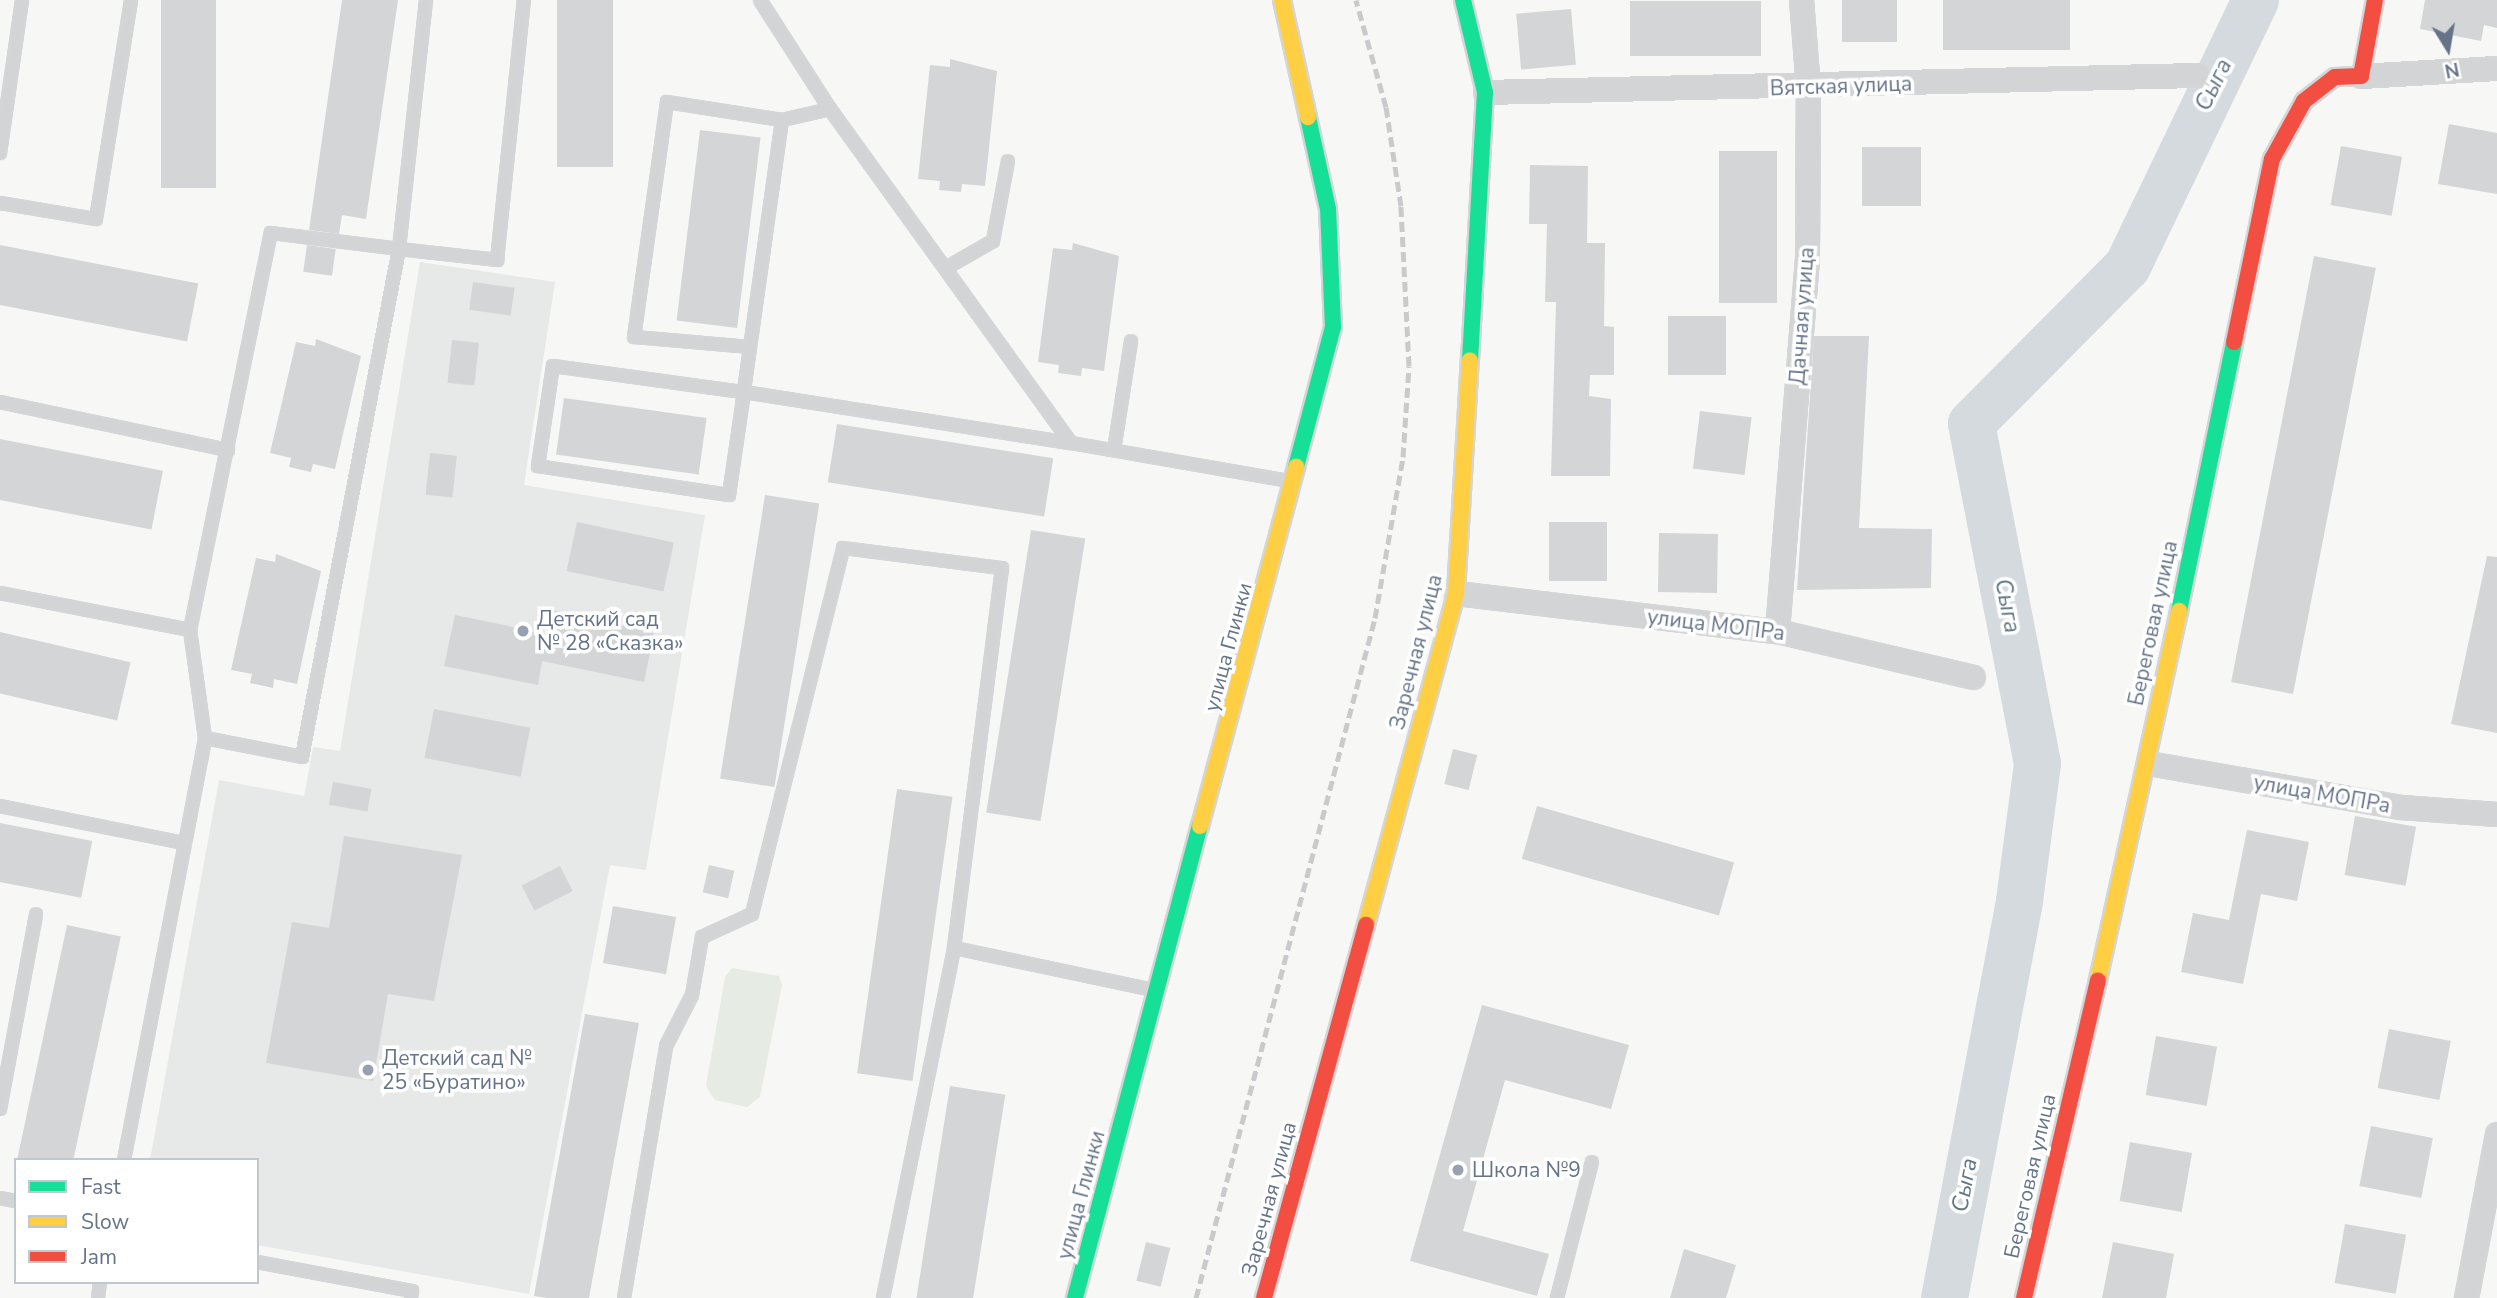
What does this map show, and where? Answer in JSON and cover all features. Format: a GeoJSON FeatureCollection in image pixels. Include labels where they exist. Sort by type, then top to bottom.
{"type":"FeatureCollection","features":[{"type":"Feature","properties":{"kind":"street","name":"улица Глинки"},"geometry":{"type":"LineString","coordinates":[[1075,1298],[1294,482],[1332,327],[1328,209],[1282,0]]}},
{"type":"Feature","properties":{"kind":"street","name":"Заречная улица"},"geometry":{"type":"LineString","coordinates":[[1264,1298],[1456,593],[1485,92],[1463,0]]}},
{"type":"Feature","properties":{"kind":"street","name":"Дачная улица"},"geometry":{"type":"LineString","coordinates":[[1777,631],[1807,257],[1808,88],[1801,0]]}},
{"type":"Feature","properties":{"kind":"street"},"geometry":{"type":"LineString","coordinates":[[2375,0],[2361,76],[2497,68]]}},
{"type":"Feature","properties":{"kind":"street","name":"Вятская улица"},"geometry":{"type":"LineString","coordinates":[[1485,92],[1808,88],[2197,75]]}},
{"type":"Feature","properties":{"kind":"street","name":"Береговая улица"},"geometry":{"type":"LineString","coordinates":[[2024,1298],[2148,763],[2272,159],[2304,101],[2335,77],[2361,76]]}},
{"type":"Feature","properties":{"kind":"street","name":"улица МОПРа"},"geometry":{"type":"LineString","coordinates":[[1456,593],[1777,631],[1973,677]]}},
{"type":"Feature","properties":{"kind":"street","name":"улица МОПРа"},"geometry":{"type":"LineString","coordinates":[[2148,763],[2401,807],[2497,814]]}},
{"type":"Feature","properties":{"kind":"street"},"geometry":{"type":"LineString","coordinates":[[2466,1298],[2497,1134]]}},
{"type":"Feature","properties":{"kind":"lane"},"geometry":{"type":"LineString","coordinates":[[0,153],[22,0]]}},
{"type":"Feature","properties":{"kind":"lane"},"geometry":{"type":"LineString","coordinates":[[0,204],[96,219],[131,0]]}},
{"type":"Feature","properties":{"kind":"lane"},"geometry":{"type":"LineString","coordinates":[[205,738],[302,757],[399,249],[426,0]]}},
{"type":"Feature","properties":{"kind":"lane"},"geometry":{"type":"LineString","coordinates":[[124,1158],[205,738],[190,630],[271,233],[496,260],[524,0]]}},
{"type":"Feature","properties":{"kind":"lane"},"geometry":{"type":"LineString","coordinates":[[760,0],[830,109],[1071,443]]}},
{"type":"Feature","properties":{"kind":"lane"},"geometry":{"type":"LineString","coordinates":[[750,346],[634,337],[667,102],[782,120],[830,109]]}},
{"type":"Feature","properties":{"kind":"lane"},"geometry":{"type":"LineString","coordinates":[[782,120],[744,393],[729,495],[538,466],[553,366],[744,393],[1071,443],[1294,482]]}},
{"type":"Feature","properties":{"kind":"lane"},"geometry":{"type":"LineString","coordinates":[[946,268],[993,241],[1008,161]]}},
{"type":"Feature","properties":{"kind":"lane"},"geometry":{"type":"LineString","coordinates":[[1114,450],[1131,341]]}},
{"type":"Feature","properties":{"kind":"lane"},"geometry":{"type":"LineString","coordinates":[[0,402],[228,450]]}},
{"type":"Feature","properties":{"kind":"lane"},"geometry":{"type":"LineString","coordinates":[[624,1298],[666,1046],[692,995],[702,937],[752,914],[843,548],[1002,568],[954,948],[883,1298]]}},
{"type":"Feature","properties":{"kind":"lane"},"geometry":{"type":"LineString","coordinates":[[0,593],[190,630]]}},
{"type":"Feature","properties":{"kind":"lane"},"geometry":{"type":"LineString","coordinates":[[0,806],[184,843]]}},
{"type":"Feature","properties":{"kind":"lane"},"geometry":{"type":"LineString","coordinates":[[0,1110],[36,914]]}},
{"type":"Feature","properties":{"kind":"lane"},"geometry":{"type":"LineString","coordinates":[[954,948],[1157,990]]}},
{"type":"Feature","properties":{"kind":"lane"},"geometry":{"type":"LineString","coordinates":[[1557,1298],[1592,1162]]}},
{"type":"Feature","properties":{"kind":"lane"},"geometry":{"type":"LineString","coordinates":[[259,1262],[412,1291],[411,1298]]}},
{"type":"Feature","properties":{"kind":"shaded area"},"geometry":{"type":"Polygon","coordinates":[[[420,262],[555,282],[524,485],[705,515],[646,870],[610,865],[529,1294],[259,1245],[259,1158],[150,1158],[219,780],[304,796],[313,747],[340,751],[420,262]]]}},
{"type":"Feature","properties":{"kind":"shaded area"},"geometry":{"type":"Polygon","coordinates":[[[732,968],[779,976],[782,985],[760,1097],[747,1107],[715,1100],[706,1086],[725,977],[732,968]]]}},
{"type":"Feature","properties":{"kind":"building"},"geometry":{"type":"Polygon","coordinates":[[[161,0],[216,0],[216,188],[161,188],[161,0]]]}},
{"type":"Feature","properties":{"kind":"building"},"geometry":{"type":"Polygon","coordinates":[[[342,0],[398,0],[366,219],[342,215],[339,234],[309,230],[342,0]]]}},
{"type":"Feature","properties":{"kind":"building"},"geometry":{"type":"Polygon","coordinates":[[[557,0],[613,0],[613,167],[557,167],[557,0]]]}},
{"type":"Feature","properties":{"kind":"building"},"geometry":{"type":"Polygon","coordinates":[[[1842,0],[1897,0],[1897,42],[1842,42],[1842,0]]]}},
{"type":"Feature","properties":{"kind":"building"},"geometry":{"type":"Polygon","coordinates":[[[1943,0],[2070,0],[2070,50],[1943,50],[1943,0]]]}},
{"type":"Feature","properties":{"kind":"building"},"geometry":{"type":"Polygon","coordinates":[[[2425,0],[2497,0],[2497,28],[2484,25],[2481,41],[2420,29],[2425,0]]]}},
{"type":"Feature","properties":{"kind":"building"},"geometry":{"type":"Polygon","coordinates":[[[1630,1],[1761,1],[1761,56],[1630,56],[1630,1]]]}},
{"type":"Feature","properties":{"kind":"building"},"geometry":{"type":"Polygon","coordinates":[[[1571,9],[1576,65],[1521,70],[1516,14],[1571,9]]]}},
{"type":"Feature","properties":{"kind":"building"},"geometry":{"type":"Polygon","coordinates":[[[950,59],[997,71],[985,186],[962,184],[961,192],[939,190],[940,181],[918,179],[930,65],[950,67],[950,59]]]}},
{"type":"Feature","properties":{"kind":"building"},"geometry":{"type":"Polygon","coordinates":[[[2449,124],[2497,133],[2497,194],[2438,184],[2449,124]]]}},
{"type":"Feature","properties":{"kind":"building"},"geometry":{"type":"Polygon","coordinates":[[[700,130],[761,137],[737,328],[677,321],[700,130]]]}},
{"type":"Feature","properties":{"kind":"building"},"geometry":{"type":"Polygon","coordinates":[[[2341,146],[2402,157],[2392,216],[2331,205],[2341,146]]]}},
{"type":"Feature","properties":{"kind":"building"},"geometry":{"type":"Polygon","coordinates":[[[1862,147],[1921,147],[1921,206],[1862,206],[1862,147]]]}},
{"type":"Feature","properties":{"kind":"building"},"geometry":{"type":"Polygon","coordinates":[[[1719,151],[1777,151],[1777,303],[1719,303],[1719,151]]]}},
{"type":"Feature","properties":{"kind":"building"},"geometry":{"type":"Polygon","coordinates":[[[1530,165],[1588,166],[1587,243],[1605,243],[1604,326],[1614,327],[1614,375],[1590,375],[1589,396],[1611,399],[1610,476],[1551,476],[1556,302],[1545,302],[1547,224],[1529,224],[1530,165]]]}},
{"type":"Feature","properties":{"kind":"building"},"geometry":{"type":"Polygon","coordinates":[[[1073,243],[1119,256],[1104,371],[1082,368],[1081,376],[1058,373],[1059,365],[1038,362],[1053,248],[1072,250],[1073,243]]]}},
{"type":"Feature","properties":{"kind":"building"},"geometry":{"type":"Polygon","coordinates":[[[0,245],[198,284],[187,341],[0,305],[0,245]]]}},
{"type":"Feature","properties":{"kind":"building"},"geometry":{"type":"Polygon","coordinates":[[[307,245],[336,249],[332,276],[303,272],[307,245]]]}},
{"type":"Feature","properties":{"kind":"building"},"geometry":{"type":"Polygon","coordinates":[[[2314,256],[2376,268],[2293,694],[2231,682],[2314,256]]]}},
{"type":"Feature","properties":{"kind":"building"},"geometry":{"type":"Polygon","coordinates":[[[473,282],[515,288],[511,316],[469,310],[473,282]]]}},
{"type":"Feature","properties":{"kind":"building"},"geometry":{"type":"Polygon","coordinates":[[[1668,316],[1726,316],[1726,375],[1668,375],[1668,316]]]}},
{"type":"Feature","properties":{"kind":"building"},"geometry":{"type":"Polygon","coordinates":[[[1814,336],[1869,336],[1859,528],[1932,529],[1931,588],[1797,590],[1814,336]]]}},
{"type":"Feature","properties":{"kind":"building"},"geometry":{"type":"Polygon","coordinates":[[[316,339],[361,356],[335,469],[313,464],[311,472],[289,467],[291,458],[270,453],[296,342],[315,346],[316,339]]]}},
{"type":"Feature","properties":{"kind":"building"},"geometry":{"type":"Polygon","coordinates":[[[452,340],[479,343],[474,386],[448,383],[452,340]]]}},
{"type":"Feature","properties":{"kind":"building"},"geometry":{"type":"Polygon","coordinates":[[[564,398],[707,418],[699,474],[556,454],[564,398]]]}},
{"type":"Feature","properties":{"kind":"building"},"geometry":{"type":"Polygon","coordinates":[[[1700,411],[1752,417],[1745,475],[1693,469],[1700,411]]]}},
{"type":"Feature","properties":{"kind":"building"},"geometry":{"type":"Polygon","coordinates":[[[837,424],[1053,458],[1044,517],[828,482],[837,424]]]}},
{"type":"Feature","properties":{"kind":"building"},"geometry":{"type":"Polygon","coordinates":[[[0,439],[163,471],[152,530],[0,500],[0,439]]]}},
{"type":"Feature","properties":{"kind":"building"},"geometry":{"type":"Polygon","coordinates":[[[430,453],[457,456],[452,498],[426,495],[430,453]]]}},
{"type":"Feature","properties":{"kind":"building"},"geometry":{"type":"Polygon","coordinates":[[[765,495],[819,504],[774,787],[720,778],[765,495]]]}},
{"type":"Feature","properties":{"kind":"building"},"geometry":{"type":"Polygon","coordinates":[[[577,522],[674,543],[663,591],[567,571],[577,522]]]}},
{"type":"Feature","properties":{"kind":"building"},"geometry":{"type":"Polygon","coordinates":[[[1549,522],[1607,522],[1607,581],[1549,581],[1549,522]]]}},
{"type":"Feature","properties":{"kind":"building"},"geometry":{"type":"Polygon","coordinates":[[[1031,530],[1085,539],[1041,821],[986,812],[1031,530]]]}},
{"type":"Feature","properties":{"kind":"building"},"geometry":{"type":"Polygon","coordinates":[[[1659,533],[1718,534],[1717,593],[1658,592],[1659,533]]]}},
{"type":"Feature","properties":{"kind":"building"},"geometry":{"type":"Polygon","coordinates":[[[276,554],[321,571],[297,684],[274,679],[273,688],[250,683],[252,674],[231,670],[256,558],[275,562],[276,554]]]}},
{"type":"Feature","properties":{"kind":"building"},"geometry":{"type":"Polygon","coordinates":[[[2487,556],[2497,557],[2497,733],[2451,724],[2487,556]]]}},
{"type":"Feature","properties":{"kind":"building"},"geometry":{"type":"Polygon","coordinates":[[[553,610],[654,633],[644,682],[542,661],[538,685],[444,666],[455,615],[547,634],[553,610]]]}},
{"type":"Feature","properties":{"kind":"building"},"geometry":{"type":"Polygon","coordinates":[[[0,632],[131,662],[117,721],[0,694],[0,632]]]}},
{"type":"Feature","properties":{"kind":"building"},"geometry":{"type":"Polygon","coordinates":[[[434,709],[530,728],[521,777],[424,758],[434,709]]]}},
{"type":"Feature","properties":{"kind":"building"},"geometry":{"type":"Polygon","coordinates":[[[1453,749],[1477,755],[1469,790],[1444,784],[1453,749]]]}},
{"type":"Feature","properties":{"kind":"building"},"geometry":{"type":"Polygon","coordinates":[[[333,782],[371,789],[367,811],[329,805],[333,782]]]}},
{"type":"Feature","properties":{"kind":"building"},"geometry":{"type":"Polygon","coordinates":[[[897,789],[952,797],[913,1081],[857,1073],[897,789]]]}},
{"type":"Feature","properties":{"kind":"building"},"geometry":{"type":"Polygon","coordinates":[[[1537,806],[1734,863],[1719,915],[1522,859],[1537,806]]]}},
{"type":"Feature","properties":{"kind":"building"},"geometry":{"type":"Polygon","coordinates":[[[2355,816],[2416,827],[2406,886],[2345,875],[2355,816]]]}},
{"type":"Feature","properties":{"kind":"building"},"geometry":{"type":"Polygon","coordinates":[[[0,823],[92,841],[81,898],[0,882],[0,823]]]}},
{"type":"Feature","properties":{"kind":"building"},"geometry":{"type":"Polygon","coordinates":[[[2247,830],[2309,842],[2297,901],[2261,894],[2243,984],[2181,972],[2193,913],[2229,920],[2247,830]]]}},
{"type":"Feature","properties":{"kind":"building"},"geometry":{"type":"Polygon","coordinates":[[[344,836],[462,855],[434,1001],[388,994],[373,1081],[266,1063],[292,922],[329,928],[344,836]]]}},
{"type":"Feature","properties":{"kind":"building"},"geometry":{"type":"Polygon","coordinates":[[[709,865],[734,871],[728,898],[703,892],[709,865]]]}},
{"type":"Feature","properties":{"kind":"building"},"geometry":{"type":"Polygon","coordinates":[[[560,866],[573,891],[534,910],[522,886],[560,866]]]}},
{"type":"Feature","properties":{"kind":"building"},"geometry":{"type":"Polygon","coordinates":[[[613,906],[676,917],[666,974],[603,963],[613,906]]]}},
{"type":"Feature","properties":{"kind":"building"},"geometry":{"type":"Polygon","coordinates":[[[67,925],[121,936],[74,1158],[17,1158],[67,925]]]}},
{"type":"Feature","properties":{"kind":"building","name":"Школа №9"},"geometry":{"type":"Polygon","coordinates":[[[1482,1005],[1629,1045],[1611,1109],[1505,1080],[1463,1231],[1549,1254],[1537,1296],[1410,1261],[1482,1005]]]}},
{"type":"Feature","properties":{"kind":"building"},"geometry":{"type":"Polygon","coordinates":[[[585,1014],[639,1023],[589,1298],[534,1296],[585,1014]]]}},
{"type":"Feature","properties":{"kind":"building"},"geometry":{"type":"Polygon","coordinates":[[[2389,1029],[2451,1041],[2439,1100],[2378,1088],[2389,1029]]]}},
{"type":"Feature","properties":{"kind":"building"},"geometry":{"type":"Polygon","coordinates":[[[2156,1036],[2217,1047],[2207,1106],[2146,1095],[2156,1036]]]}},
{"type":"Feature","properties":{"kind":"building"},"geometry":{"type":"Polygon","coordinates":[[[950,1086],[1005,1095],[973,1298],[916,1298],[950,1086]]]}},
{"type":"Feature","properties":{"kind":"building"},"geometry":{"type":"Polygon","coordinates":[[[2371,1126],[2433,1138],[2421,1198],[2359,1186],[2371,1126]]]}},
{"type":"Feature","properties":{"kind":"building"},"geometry":{"type":"Polygon","coordinates":[[[2130,1142],[2192,1153],[2182,1212],[2120,1201],[2130,1142]]]}},
{"type":"Feature","properties":{"kind":"building"},"geometry":{"type":"Polygon","coordinates":[[[2345,1224],[2406,1235],[2396,1294],[2335,1283],[2345,1224]]]}},
{"type":"Feature","properties":{"kind":"building"},"geometry":{"type":"Polygon","coordinates":[[[1146,1242],[1170,1248],[1161,1287],[1136,1281],[1146,1242]]]}},
{"type":"Feature","properties":{"kind":"building"},"geometry":{"type":"Polygon","coordinates":[[[2113,1242],[2174,1254],[2166,1298],[2102,1298],[2113,1242]]]}},
{"type":"Feature","properties":{"kind":"building"},"geometry":{"type":"Polygon","coordinates":[[[1684,1249],[1736,1265],[1726,1298],[1670,1298],[1684,1249]]]}},
{"type":"Feature","properties":{"kind":"waterway","name":"Сыга"},"geometry":{"type":"LineString","coordinates":[[1944,1298],[2019,900],[2037,763],[1971,423],[2127,266],[2255,0]]}},
{"type":"Feature","properties":{"kind":"railway"},"geometry":{"type":"LineString","coordinates":[[1196,1298],[1375,618],[1403,457],[1409,366],[1401,206],[1386,107],[1356,0]]}},
{"type":"Feature","properties":{"kind":"traffic: fast"},"geometry":{"type":"LineString","coordinates":[[1463,0],[1485,92],[1470,360]]}},
{"type":"Feature","properties":{"kind":"traffic: fast"},"geometry":{"type":"LineString","coordinates":[[1296,467],[1333,327],[1328,209],[1308,117]]}},
{"type":"Feature","properties":{"kind":"traffic: fast"},"geometry":{"type":"LineString","coordinates":[[2179,611],[2234,342]]}},
{"type":"Feature","properties":{"kind":"traffic: fast"},"geometry":{"type":"LineString","coordinates":[[1075,1298],[1200,826]]}},
{"type":"Feature","properties":{"kind":"traffic: slow"},"geometry":{"type":"LineString","coordinates":[[1282,0],[1308,117]]}},
{"type":"Feature","properties":{"kind":"traffic: slow"},"geometry":{"type":"LineString","coordinates":[[1366,925],[1456,593],[1470,360]]}},
{"type":"Feature","properties":{"kind":"traffic: slow"},"geometry":{"type":"LineString","coordinates":[[1200,826],[1296,467]]}},
{"type":"Feature","properties":{"kind":"traffic: slow"},"geometry":{"type":"LineString","coordinates":[[2098,980],[2179,611]]}},
{"type":"Feature","properties":{"kind":"traffic: jam"},"geometry":{"type":"LineString","coordinates":[[2234,342],[2272,159],[2304,101],[2335,77],[2361,76],[2375,0]]}},
{"type":"Feature","properties":{"kind":"traffic: jam"},"geometry":{"type":"LineString","coordinates":[[1264,1298],[1366,925]]}},
{"type":"Feature","properties":{"kind":"traffic: jam"},"geometry":{"type":"LineString","coordinates":[[2024,1298],[2098,980]]}},
{"type":"Feature","properties":{"kind":"place","name":"Детский сад № 28 «Сказка»"},"geometry":{"type":"Point","coordinates":[523,631]}},
{"type":"Feature","properties":{"kind":"place","name":"Детский сад № 25 «Буратино»"},"geometry":{"type":"Point","coordinates":[368,1070]}},
{"type":"Feature","properties":{"kind":"place","name":"Школа №9"},"geometry":{"type":"Point","coordinates":[1458,1170]}}]}
